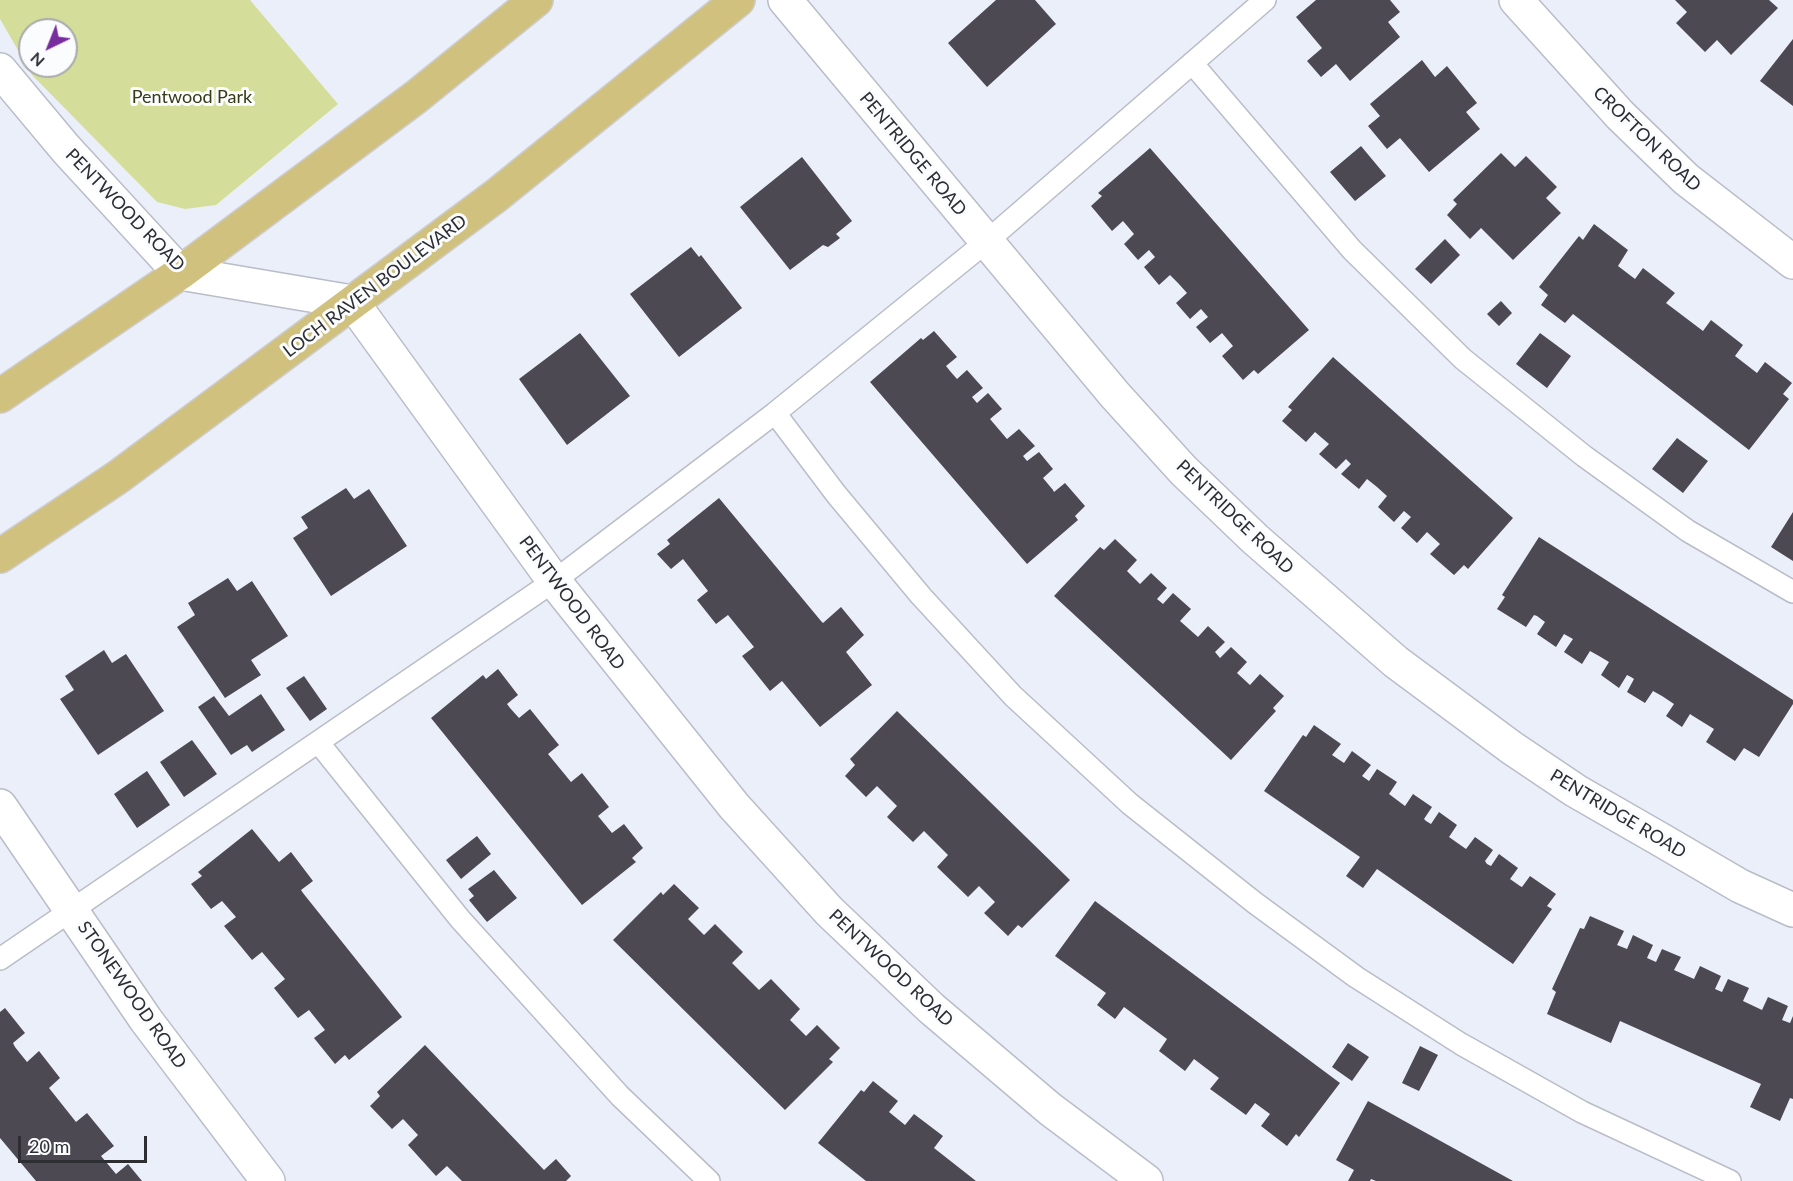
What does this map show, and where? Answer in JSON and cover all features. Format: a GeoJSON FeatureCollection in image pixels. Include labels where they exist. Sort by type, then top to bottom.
{"type":"FeatureCollection","features":[{"type":"Feature","properties":{"kind":"main road"},"geometry":{"type":"LineString","coordinates":[[0,396],[180,273],[417,97],[536,0]]}},
{"type":"Feature","properties":{"kind":"main road","name":"LOCH RAVEN BOULEVARD"},"geometry":{"type":"LineString","coordinates":[[0,556],[118,477],[497,195],[738,0]]}},
{"type":"Feature","properties":{"kind":"street","name":"PENTRIDGE ROAD"},"geometry":{"type":"LineString","coordinates":[[785,0],[1115,394],[1183,470],[1255,539],[1396,662],[1512,748],[1576,791],[1740,886],[1793,910]]}},
{"type":"Feature","properties":{"kind":"street","name":"CROFTON ROAD"},"geometry":{"type":"LineString","coordinates":[[1516,0],[1620,116],[1686,179],[1793,262]]}},
{"type":"Feature","properties":{"kind":"street","name":"PENTWOOD ROAD"},"geometry":{"type":"LineString","coordinates":[[0,70],[66,149],[180,273],[352,302],[554,581],[734,806],[829,911],[931,1008],[1050,1109],[1146,1181]]}},
{"type":"Feature","properties":{"kind":"street","name":"STONEWOOD ROAD"},"geometry":{"type":"LineString","coordinates":[[0,806],[146,1020],[268,1181]]}},
{"type":"Feature","properties":{"kind":"lane"},"geometry":{"type":"LineString","coordinates":[[0,959],[554,581],[775,413],[986,242],[1265,0]]}},
{"type":"Feature","properties":{"kind":"lane"},"geometry":{"type":"LineString","coordinates":[[1192,63],[1352,250],[1463,359],[1584,456],[1688,531],[1793,592]]}},
{"type":"Feature","properties":{"kind":"lane"},"geometry":{"type":"LineString","coordinates":[[775,413],[836,494],[921,596],[1013,696],[1130,804],[1255,903],[1356,977],[1461,1044],[1582,1112],[1730,1181]]}},
{"type":"Feature","properties":{"kind":"lane"},"geometry":{"type":"LineString","coordinates":[[318,742],[460,919],[620,1096],[709,1181]]}},
{"type":"Feature","properties":{"kind":"green space","name":"Pentwood Park"},"geometry":{"type":"Polygon","coordinates":[[[0,0],[250,0],[338,104],[216,205],[185,209],[157,202],[35,78],[78,78],[78,18],[18,18],[18,50],[0,19],[0,0]]]}},
{"type":"Feature","properties":{"kind":"building"},"geometry":{"type":"Polygon","coordinates":[[[996,0],[1035,0],[1056,24],[987,87],[948,43],[996,0]]]}},
{"type":"Feature","properties":{"kind":"building"},"geometry":{"type":"Polygon","coordinates":[[[1316,0],[1390,0],[1400,12],[1388,22],[1400,37],[1350,81],[1336,64],[1321,77],[1307,61],[1322,48],[1296,17],[1316,0]]]}},
{"type":"Feature","properties":{"kind":"building"},"geometry":{"type":"Polygon","coordinates":[[[1675,0],[1769,0],[1778,8],[1731,55],[1717,40],[1705,52],[1676,23],[1687,12],[1675,0]]]}},
{"type":"Feature","properties":{"kind":"building"},"geometry":{"type":"Polygon","coordinates":[[[1793,39],[1793,106],[1760,81],[1793,39]]]}},
{"type":"Feature","properties":{"kind":"building"},"geometry":{"type":"Polygon","coordinates":[[[1422,60],[1435,77],[1447,66],[1477,103],[1466,112],[1480,129],[1429,172],[1400,138],[1387,149],[1368,126],[1380,116],[1370,104],[1422,60]]]}},
{"type":"Feature","properties":{"kind":"building"},"geometry":{"type":"Polygon","coordinates":[[[1361,146],[1386,176],[1355,201],[1330,172],[1361,146]]]}},
{"type":"Feature","properties":{"kind":"building"},"geometry":{"type":"Polygon","coordinates":[[[1150,148],[1309,330],[1258,374],[1254,370],[1243,380],[1222,356],[1233,346],[1222,333],[1210,343],[1196,327],[1208,317],[1201,309],[1190,319],[1176,303],[1187,293],[1170,275],[1159,285],[1144,267],[1155,257],[1149,250],[1138,260],[1124,244],[1134,234],[1123,221],[1112,231],[1091,206],[1102,196],[1098,193],[1150,148]]]}},
{"type":"Feature","properties":{"kind":"building"},"geometry":{"type":"Polygon","coordinates":[[[1501,153],[1515,167],[1526,156],[1557,187],[1546,198],[1561,213],[1513,260],[1481,228],[1470,239],[1447,215],[1457,204],[1453,200],[1501,153]]]}},
{"type":"Feature","properties":{"kind":"building"},"geometry":{"type":"Polygon","coordinates":[[[802,157],[852,221],[836,234],[840,238],[828,247],[823,245],[790,270],[740,207],[802,157]]]}},
{"type":"Feature","properties":{"kind":"building"},"geometry":{"type":"Polygon","coordinates":[[[1594,224],[1628,250],[1618,266],[1635,279],[1643,268],[1675,293],[1666,303],[1703,331],[1711,320],[1743,345],[1735,356],[1757,373],[1765,362],[1792,383],[1783,394],[1789,399],[1749,450],[1573,314],[1565,323],[1541,305],[1548,295],[1539,287],[1579,236],[1583,240],[1594,224]]]}},
{"type":"Feature","properties":{"kind":"building"},"geometry":{"type":"Polygon","coordinates":[[[1445,239],[1460,255],[1431,284],[1415,269],[1445,239]]]}},
{"type":"Feature","properties":{"kind":"building"},"geometry":{"type":"Polygon","coordinates":[[[691,247],[699,257],[701,255],[742,308],[679,357],[630,294],[691,247]]]}},
{"type":"Feature","properties":{"kind":"building"},"geometry":{"type":"Polygon","coordinates":[[[1501,301],[1512,313],[1499,326],[1487,314],[1501,301]]]}},
{"type":"Feature","properties":{"kind":"building"},"geometry":{"type":"Polygon","coordinates":[[[934,331],[957,357],[946,366],[950,371],[957,379],[967,370],[983,388],[972,397],[977,403],[988,393],[1002,409],[990,419],[1007,439],[1019,429],[1035,446],[1023,456],[1027,461],[1039,452],[1053,469],[1043,478],[1054,492],[1065,483],[1085,506],[1075,516],[1078,520],[1027,564],[870,382],[921,338],[923,340],[934,331]]]}},
{"type":"Feature","properties":{"kind":"building"},"geometry":{"type":"Polygon","coordinates":[[[580,333],[630,396],[567,445],[519,379],[580,333]]]}},
{"type":"Feature","properties":{"kind":"building"},"geometry":{"type":"Polygon","coordinates":[[[1540,333],[1571,356],[1547,388],[1516,364],[1540,333]]]}},
{"type":"Feature","properties":{"kind":"building"},"geometry":{"type":"Polygon","coordinates":[[[1333,357],[1513,518],[1468,569],[1464,565],[1454,575],[1430,554],[1440,544],[1427,532],[1417,543],[1401,528],[1411,517],[1404,511],[1394,522],[1378,507],[1387,496],[1367,479],[1359,489],[1341,474],[1351,464],[1346,459],[1336,469],[1319,454],[1329,444],[1315,432],[1306,442],[1282,421],[1292,410],[1288,407],[1333,357]]]}},
{"type":"Feature","properties":{"kind":"building"},"geometry":{"type":"Polygon","coordinates":[[[1677,438],[1708,461],[1683,493],[1652,469],[1677,438]]]}},
{"type":"Feature","properties":{"kind":"building"},"geometry":{"type":"Polygon","coordinates":[[[346,488],[354,499],[369,489],[407,546],[331,596],[293,538],[308,528],[301,517],[346,488]]]}},
{"type":"Feature","properties":{"kind":"building"},"geometry":{"type":"Polygon","coordinates":[[[719,498],[823,623],[841,607],[864,635],[846,652],[872,685],[820,727],[782,681],[770,691],[742,656],[754,647],[728,615],[716,624],[697,600],[708,591],[683,559],[671,569],[657,554],[670,544],[667,540],[719,498]]]}},
{"type":"Feature","properties":{"kind":"building"},"geometry":{"type":"Polygon","coordinates":[[[1793,512],[1793,561],[1771,547],[1793,512]]]}},
{"type":"Feature","properties":{"kind":"building"},"geometry":{"type":"Polygon","coordinates":[[[1539,537],[1793,700],[1793,704],[1759,757],[1744,748],[1735,761],[1706,742],[1714,729],[1690,714],[1682,727],[1666,716],[1674,704],[1662,696],[1653,691],[1645,703],[1627,692],[1634,679],[1631,677],[1627,675],[1619,688],[1601,675],[1609,662],[1590,651],[1582,664],[1564,652],[1573,639],[1564,634],[1556,647],[1537,634],[1545,622],[1537,616],[1534,615],[1526,627],[1497,609],[1505,597],[1502,595],[1539,537]]]}},
{"type":"Feature","properties":{"kind":"building"},"geometry":{"type":"Polygon","coordinates":[[[1115,539],[1137,560],[1127,571],[1140,584],[1151,573],[1167,588],[1157,599],[1163,604],[1173,593],[1191,609],[1180,621],[1198,637],[1208,626],[1225,642],[1215,652],[1220,658],[1231,647],[1247,662],[1237,673],[1250,685],[1260,674],[1284,696],[1273,708],[1276,711],[1231,760],[1054,596],[1100,547],[1104,550],[1115,539]]]}},
{"type":"Feature","properties":{"kind":"building"},"geometry":{"type":"Polygon","coordinates":[[[228,578],[237,591],[252,581],[288,636],[251,660],[261,675],[225,698],[177,627],[195,615],[188,603],[228,578]]]}},
{"type":"Feature","properties":{"kind":"building"},"geometry":{"type":"Polygon","coordinates":[[[104,650],[112,663],[126,654],[164,711],[98,755],[60,699],[74,690],[65,676],[104,650]]]}},
{"type":"Feature","properties":{"kind":"building"},"geometry":{"type":"Polygon","coordinates":[[[498,669],[518,695],[507,704],[510,708],[519,718],[530,709],[559,745],[548,754],[571,782],[582,773],[609,807],[598,816],[612,833],[624,824],[643,848],[632,858],[636,862],[582,905],[431,718],[483,675],[486,679],[498,669]]]}},
{"type":"Feature","properties":{"kind":"building"},"geometry":{"type":"Polygon","coordinates":[[[304,676],[327,709],[310,721],[286,688],[304,676]]]}},
{"type":"Feature","properties":{"kind":"building"},"geometry":{"type":"Polygon","coordinates":[[[261,694],[285,730],[252,752],[247,745],[231,755],[198,707],[214,696],[229,716],[261,694]]]}},
{"type":"Feature","properties":{"kind":"building"},"geometry":{"type":"Polygon","coordinates":[[[897,711],[1070,880],[1022,928],[1018,925],[1008,936],[984,913],[995,902],[979,886],[968,897],[937,867],[948,855],[924,831],[913,842],[887,817],[897,806],[877,786],[866,797],[845,776],[855,765],[850,759],[897,711]]]}},
{"type":"Feature","properties":{"kind":"building"},"geometry":{"type":"Polygon","coordinates":[[[1314,725],[1341,744],[1332,755],[1344,763],[1352,751],[1371,765],[1362,776],[1369,781],[1377,769],[1397,782],[1389,794],[1405,806],[1413,794],[1432,807],[1424,819],[1426,821],[1431,824],[1439,812],[1457,825],[1449,837],[1466,849],[1475,837],[1493,850],[1485,861],[1487,864],[1491,866],[1499,854],[1518,868],[1510,879],[1522,887],[1530,876],[1556,894],[1547,906],[1552,909],[1513,964],[1377,869],[1363,888],[1346,876],[1360,857],[1264,791],[1303,735],[1306,737],[1314,725]]]}},
{"type":"Feature","properties":{"kind":"building"},"geometry":{"type":"Polygon","coordinates":[[[192,740],[217,774],[184,797],[160,762],[192,740]]]}},
{"type":"Feature","properties":{"kind":"building"},"geometry":{"type":"Polygon","coordinates":[[[147,771],[170,805],[137,828],[114,794],[147,771]]]}},
{"type":"Feature","properties":{"kind":"building"},"geometry":{"type":"Polygon","coordinates":[[[252,829],[279,862],[291,852],[313,881],[301,890],[303,893],[402,1017],[349,1060],[345,1055],[335,1064],[314,1038],[325,1030],[309,1010],[298,1018],[274,988],[285,979],[262,952],[252,960],[224,926],[236,917],[222,901],[211,909],[191,884],[202,876],[198,872],[252,829]]]}},
{"type":"Feature","properties":{"kind":"building"},"geometry":{"type":"Polygon","coordinates":[[[477,836],[491,854],[461,879],[446,860],[477,836]]]}},
{"type":"Feature","properties":{"kind":"building"},"geometry":{"type":"Polygon","coordinates":[[[494,870],[517,898],[487,922],[469,900],[474,896],[468,889],[494,870]]]}},
{"type":"Feature","properties":{"kind":"building"},"geometry":{"type":"Polygon","coordinates":[[[674,884],[699,908],[688,919],[704,935],[715,924],[743,952],[732,963],[759,990],[771,979],[800,1009],[790,1020],[806,1036],[817,1025],[840,1048],[829,1059],[833,1062],[785,1110],[613,940],[661,892],[663,895],[674,884]]]}},
{"type":"Feature","properties":{"kind":"building"},"geometry":{"type":"Polygon","coordinates":[[[1095,901],[1340,1083],[1299,1137],[1296,1134],[1287,1146],[1261,1126],[1270,1114],[1255,1103],[1246,1115],[1210,1089],[1219,1078],[1194,1059],[1185,1071],[1159,1051],[1167,1039],[1124,1007],[1115,1019],[1097,1005],[1106,993],[1055,956],[1095,901]]]}},
{"type":"Feature","properties":{"kind":"building"},"geometry":{"type":"Polygon","coordinates":[[[1590,916],[1624,931],[1617,945],[1627,949],[1633,935],[1653,945],[1647,958],[1656,962],[1662,949],[1681,957],[1674,970],[1694,979],[1700,966],[1721,976],[1715,989],[1722,992],[1728,979],[1749,988],[1743,1001],[1762,1010],[1768,997],[1788,1006],[1782,1020],[1790,1023],[1793,1016],[1793,1099],[1790,1098],[1780,1121],[1750,1107],[1761,1084],[1620,1021],[1611,1043],[1547,1014],[1556,992],[1552,989],[1580,928],[1584,929],[1590,916]]]}},
{"type":"Feature","properties":{"kind":"building"},"geometry":{"type":"Polygon","coordinates":[[[5,1008],[25,1033],[13,1043],[15,1047],[27,1062],[39,1051],[60,1078],[49,1088],[76,1122],[87,1113],[114,1146],[101,1156],[116,1174],[128,1164],[142,1181],[36,1181],[0,1138],[0,1012],[5,1008]]]}},
{"type":"Feature","properties":{"kind":"building"},"geometry":{"type":"Polygon","coordinates":[[[1348,1043],[1369,1057],[1352,1081],[1332,1067],[1348,1043]]]}},
{"type":"Feature","properties":{"kind":"building"},"geometry":{"type":"Polygon","coordinates":[[[425,1045],[544,1170],[556,1159],[571,1176],[566,1181],[462,1181],[447,1166],[436,1176],[408,1145],[418,1135],[403,1119],[392,1129],[370,1106],[380,1096],[377,1092],[425,1045]]]}},
{"type":"Feature","properties":{"kind":"building"},"geometry":{"type":"Polygon","coordinates":[[[1420,1046],[1438,1055],[1419,1091],[1402,1083],[1420,1046]]]}},
{"type":"Feature","properties":{"kind":"building"},"geometry":{"type":"Polygon","coordinates":[[[873,1081],[898,1101],[889,1112],[905,1125],[914,1114],[943,1136],[934,1148],[976,1181],[866,1181],[818,1143],[861,1090],[864,1092],[873,1081]]]}},
{"type":"Feature","properties":{"kind":"building"},"geometry":{"type":"Polygon","coordinates":[[[1368,1101],[1513,1181],[1376,1181],[1371,1179],[1370,1181],[1348,1181],[1354,1170],[1336,1160],[1368,1101]]]}}]}
